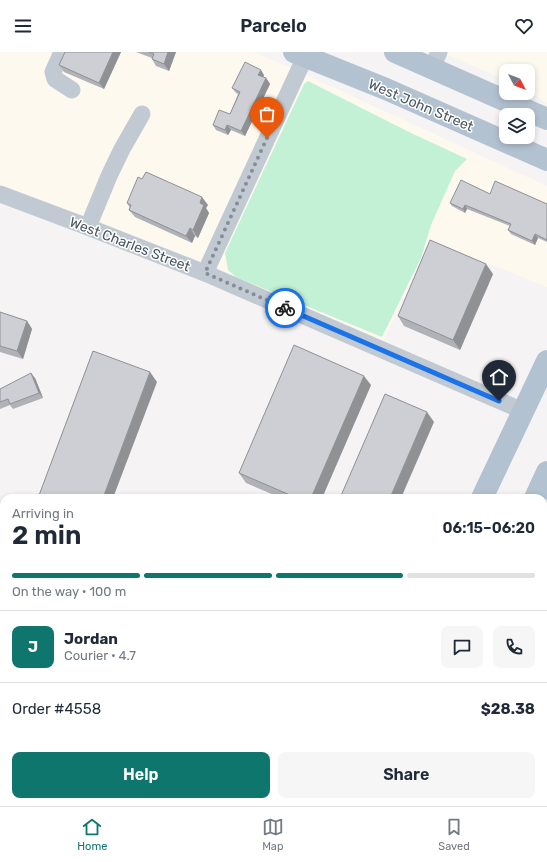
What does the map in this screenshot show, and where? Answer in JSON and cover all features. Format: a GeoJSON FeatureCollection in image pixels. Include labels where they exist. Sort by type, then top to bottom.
{"type":"FeatureCollection","features":[{"type":"Feature","properties":{"kind":"main road"},"geometry":{"type":"LineString","coordinates":[[395,52],[435,60],[547,118]]}},
{"type":"Feature","properties":{"kind":"main road","name":"West John Street"},"geometry":{"type":"LineString","coordinates":[[303,53],[547,160]]}},
{"type":"Feature","properties":{"kind":"main road"},"geometry":{"type":"LineString","coordinates":[[484,494],[547,361]]}},
{"type":"Feature","properties":{"kind":"main road"},"geometry":{"type":"LineString","coordinates":[[537,494],[547,472]]}},
{"type":"Feature","properties":{"kind":"street"},"geometry":{"type":"LineString","coordinates":[[62,52],[53,72],[55,79],[72,90]]}},
{"type":"Feature","properties":{"kind":"street"},"geometry":{"type":"LineString","coordinates":[[205,273],[303,53]]}},
{"type":"Feature","properties":{"kind":"street"},"geometry":{"type":"LineString","coordinates":[[88,227],[109,176],[122,149],[142,114]]}},
{"type":"Feature","properties":{"kind":"street","name":"West Charles Street"},"geometry":{"type":"LineString","coordinates":[[0,194],[205,273],[523,411]]}},
{"type":"Feature","properties":{"kind":"shaded area"},"geometry":{"type":"Polygon","coordinates":[[[0,52],[253,52],[287,66],[547,186],[547,287],[431,240],[383,342],[0,188],[0,52]]]}},
{"type":"Feature","properties":{"kind":"shaded area"},"geometry":{"type":"Polygon","coordinates":[[[440,52],[547,52],[547,103],[535,95],[535,64],[499,64],[499,77],[440,52]]]}},
{"type":"Feature","properties":{"kind":"green space"},"geometry":{"type":"Polygon","coordinates":[[[308,81],[409,132],[467,159],[455,171],[431,225],[421,258],[382,337],[236,277],[228,270],[225,253],[304,84],[308,81]]]}},
{"type":"Feature","properties":{"kind":"building"},"geometry":{"type":"Polygon","coordinates":[[[65,52],[113,52],[99,83],[59,65],[65,52]]]}},
{"type":"Feature","properties":{"kind":"building"},"geometry":{"type":"Polygon","coordinates":[[[149,52],[168,52],[164,64],[152,59],[154,54],[149,52]]]}},
{"type":"Feature","properties":{"kind":"building"},"geometry":{"type":"Polygon","coordinates":[[[245,62],[261,70],[258,75],[266,78],[241,131],[227,125],[225,130],[213,125],[219,110],[230,114],[240,92],[232,88],[245,62]]]}},
{"type":"Feature","properties":{"kind":"building"},"geometry":{"type":"Polygon","coordinates":[[[146,172],[202,197],[200,203],[204,205],[193,230],[190,228],[186,236],[129,210],[131,205],[127,203],[138,177],[142,179],[146,172]]]}},
{"type":"Feature","properties":{"kind":"building"},"geometry":{"type":"Polygon","coordinates":[[[461,180],[490,194],[495,181],[547,204],[547,240],[535,234],[532,241],[508,230],[511,224],[465,205],[463,209],[450,203],[461,180]]]}},
{"type":"Feature","properties":{"kind":"building"},"geometry":{"type":"Polygon","coordinates":[[[430,240],[486,264],[453,340],[398,316],[430,240]]]}},
{"type":"Feature","properties":{"kind":"building"},"geometry":{"type":"Polygon","coordinates":[[[0,312],[27,321],[17,351],[0,346],[0,312]]]}},
{"type":"Feature","properties":{"kind":"building"},"geometry":{"type":"Polygon","coordinates":[[[294,345],[364,376],[313,494],[288,494],[239,473],[294,345]]]}},
{"type":"Feature","properties":{"kind":"building"},"geometry":{"type":"Polygon","coordinates":[[[93,351],[150,372],[104,494],[39,494],[93,351]]]}},
{"type":"Feature","properties":{"kind":"building"},"geometry":{"type":"Polygon","coordinates":[[[31,373],[39,393],[10,404],[8,399],[0,402],[0,389],[31,373]]]}},
{"type":"Feature","properties":{"kind":"building"},"geometry":{"type":"Polygon","coordinates":[[[385,394],[427,412],[392,494],[342,494],[385,394]]]}},
{"type":"Feature","properties":{"kind":"way so far"},"geometry":{"type":"LineString","coordinates":[[267,138],[205,273],[285,308]]}},
{"type":"Feature","properties":{"kind":"route"},"geometry":{"type":"LineString","coordinates":[[285,308],[499,401]]}}]}
